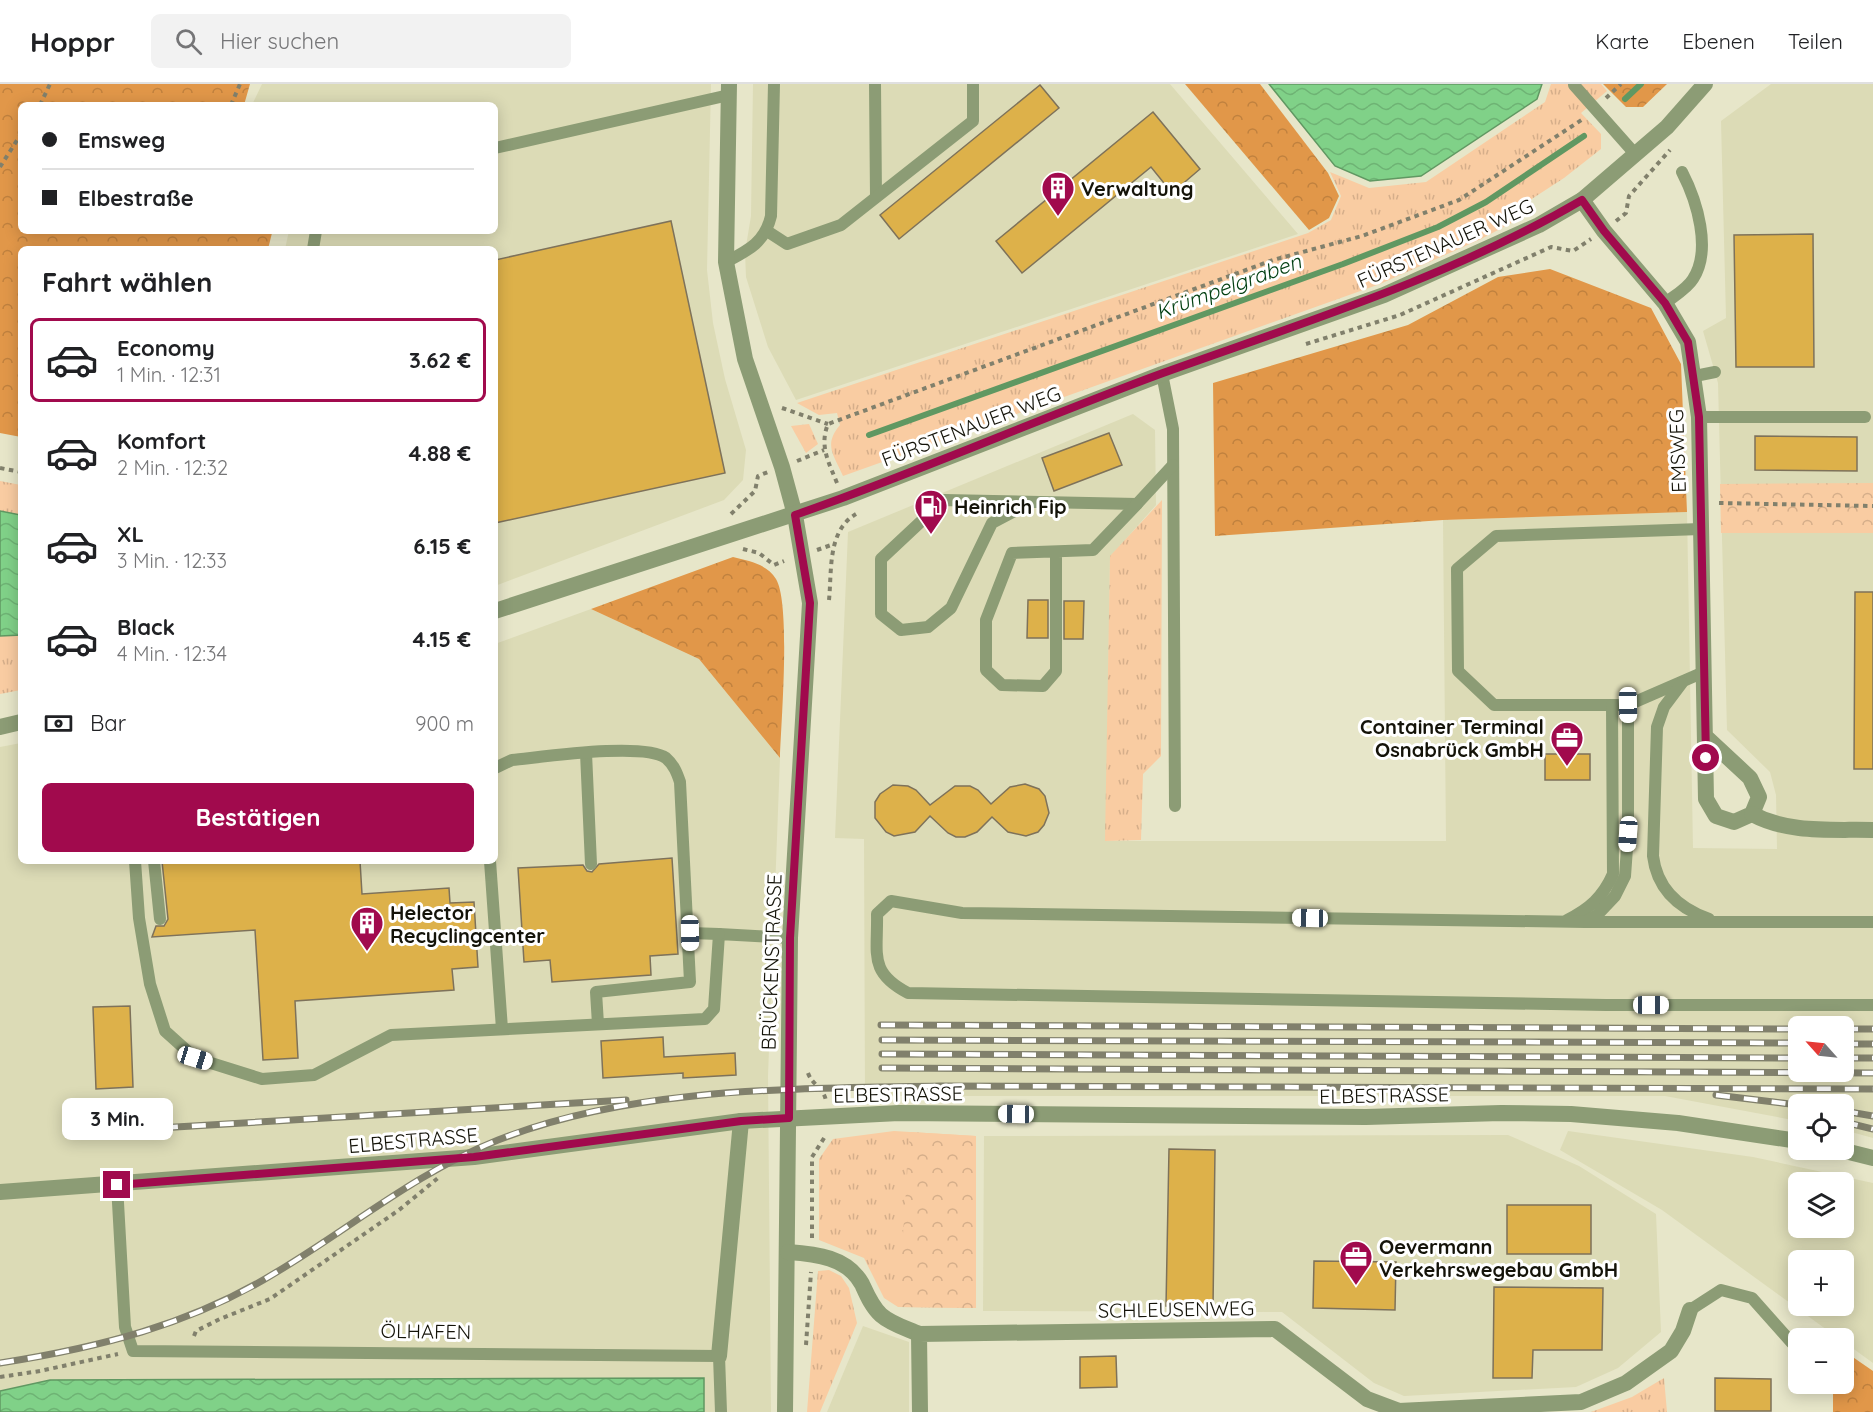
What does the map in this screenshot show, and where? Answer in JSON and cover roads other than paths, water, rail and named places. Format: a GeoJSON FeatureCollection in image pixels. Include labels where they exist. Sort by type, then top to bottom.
{"type":"FeatureCollection","features":[{"type":"Feature","properties":{"kind":"street","name":"FÜRSTENAUER WEG"},"geometry":{"type":"LineString","coordinates":[[498,611],[795,515],[1162,374],[1384,295],[1539,225],[1582,200],[1667,127],[1706,84]]}},
{"type":"Feature","properties":{"kind":"street"},"geometry":{"type":"LineString","coordinates":[[729,90],[726,262],[745,359],[782,467],[795,515]]}},
{"type":"Feature","properties":{"kind":"street","name":"EMSWEG"},"geometry":{"type":"LineString","coordinates":[[1582,200],[1604,231],[1665,303],[1688,342],[1695,376],[1699,417],[1706,799],[1716,816],[1734,822],[1752,814]]}},
{"type":"Feature","properties":{"kind":"street","name":"BRÜCKENSTRASSE"},"geometry":{"type":"LineString","coordinates":[[785,1412],[790,938],[810,603],[795,515]]}},
{"type":"Feature","properties":{"kind":"street"},"geometry":{"type":"LineString","coordinates":[[0,727],[18,723]]}},
{"type":"Feature","properties":{"kind":"street"},"geometry":{"type":"LineString","coordinates":[[1706,737],[1750,778],[1759,797],[1752,814],[1772,825],[1806,829],[1873,830]]}},
{"type":"Feature","properties":{"kind":"street","name":"ELBESTRASSE"},"geometry":{"type":"LineString","coordinates":[[0,1192],[474,1157],[741,1121],[899,1113],[1366,1118],[1501,1113],[1571,1114],[1678,1123],[1788,1140]]}},
{"type":"Feature","properties":{"kind":"street"},"geometry":{"type":"LineString","coordinates":[[719,1356],[741,1121]]}},
{"type":"Feature","properties":{"kind":"street"},"geometry":{"type":"LineString","coordinates":[[1854,1153],[1873,1158]]}},
{"type":"Feature","properties":{"kind":"street","name":"SCHLEUSENWEG"},"geometry":{"type":"LineString","coordinates":[[788,1252],[812,1253],[847,1266],[882,1316],[920,1334],[1275,1329],[1367,1399],[1399,1411],[1581,1402],[1626,1383],[1671,1351],[1683,1330],[1690,1310]]}},
{"type":"Feature","properties":{"kind":"street"},"geometry":{"type":"LineString","coordinates":[[920,1334],[920,1412]]}},
{"type":"Feature","properties":{"kind":"lane"},"geometry":{"type":"LineString","coordinates":[[726,262],[759,243],[767,231],[771,216],[774,84]]}},
{"type":"Feature","properties":{"kind":"lane"},"geometry":{"type":"LineString","coordinates":[[875,84],[876,197]]}},
{"type":"Feature","properties":{"kind":"lane"},"geometry":{"type":"LineString","coordinates":[[767,231],[787,244],[841,225],[973,121],[972,84]]}},
{"type":"Feature","properties":{"kind":"lane"},"geometry":{"type":"LineString","coordinates":[[1574,85],[1636,155]]}},
{"type":"Feature","properties":{"kind":"lane"},"geometry":{"type":"LineString","coordinates":[[498,147],[729,90]]}},
{"type":"Feature","properties":{"kind":"lane"},"geometry":{"type":"LineString","coordinates":[[1665,303],[1692,281],[1701,264],[1700,220],[1694,195],[1682,172]]}},
{"type":"Feature","properties":{"kind":"lane"},"geometry":{"type":"LineString","coordinates":[[1695,376],[1715,372]]}},
{"type":"Feature","properties":{"kind":"lane"},"geometry":{"type":"LineString","coordinates":[[1162,374],[1173,429],[1175,806]]}},
{"type":"Feature","properties":{"kind":"lane"},"geometry":{"type":"LineString","coordinates":[[1699,417],[1865,417]]}},
{"type":"Feature","properties":{"kind":"lane"},"geometry":{"type":"LineString","coordinates":[[1056,552],[1056,671],[1043,686],[1002,685],[986,670],[986,620],[1012,553],[1093,550],[1173,465]]}},
{"type":"Feature","properties":{"kind":"lane"},"geometry":{"type":"LineString","coordinates":[[1028,504],[992,523],[951,608],[928,627],[901,630],[881,614],[881,559],[944,500],[1028,504],[1137,504]]}},
{"type":"Feature","properties":{"kind":"lane"},"geometry":{"type":"LineString","coordinates":[[1701,529],[1496,536],[1457,569],[1458,671],[1494,705],[1628,705],[1704,672]]}},
{"type":"Feature","properties":{"kind":"lane"},"geometry":{"type":"LineString","coordinates":[[1683,681],[1664,707],[1657,727],[1653,856],[1655,873],[1664,889],[1680,905],[1698,915],[1728,922]]}},
{"type":"Feature","properties":{"kind":"lane"},"geometry":{"type":"LineString","coordinates":[[1565,921],[1587,910],[1605,891],[1613,874],[1612,705]]}},
{"type":"Feature","properties":{"kind":"lane"},"geometry":{"type":"LineString","coordinates":[[1585,922],[1597,915],[1615,896],[1625,876],[1628,834],[1628,705]]}},
{"type":"Feature","properties":{"kind":"lane"},"geometry":{"type":"LineString","coordinates":[[498,767],[512,760],[634,750],[664,757],[675,767],[680,782],[690,933],[690,982],[596,992],[598,1024]]}},
{"type":"Feature","properties":{"kind":"lane"},"geometry":{"type":"LineString","coordinates":[[586,753],[591,864]]}},
{"type":"Feature","properties":{"kind":"lane"},"geometry":{"type":"LineString","coordinates":[[135,864],[139,918],[150,984],[165,1031],[195,1058],[262,1079],[314,1075],[391,1035],[705,1018],[714,1009],[719,934]]}},
{"type":"Feature","properties":{"kind":"lane"},"geometry":{"type":"LineString","coordinates":[[154,864],[160,919]]}},
{"type":"Feature","properties":{"kind":"lane"},"geometry":{"type":"LineString","coordinates":[[490,864],[502,1029]]}},
{"type":"Feature","properties":{"kind":"lane"},"geometry":{"type":"LineString","coordinates":[[1873,922],[1585,922],[962,913],[891,901],[877,914],[878,968],[888,983],[908,993],[1606,1005],[1873,1005]]}},
{"type":"Feature","properties":{"kind":"lane"},"geometry":{"type":"LineString","coordinates":[[690,933],[790,938]]}},
{"type":"Feature","properties":{"kind":"lane","name":"ÖLHAFEN"},"geometry":{"type":"LineString","coordinates":[[117,1185],[125,1327],[133,1351],[719,1356]]}},
{"type":"Feature","properties":{"kind":"lane"},"geometry":{"type":"LineString","coordinates":[[1690,1310],[1721,1290],[1752,1298],[1788,1338]]}},
{"type":"Feature","properties":{"kind":"lane"},"geometry":{"type":"LineString","coordinates":[[719,1356],[721,1412]]}},
{"type":"Feature","properties":{"kind":"water"},"geometry":{"type":"Polygon","coordinates":[[[1269,84],[1542,84],[1537,99],[1421,176],[1370,181],[1335,166],[1269,84]]]}},
{"type":"Feature","properties":{"kind":"water"},"geometry":{"type":"Polygon","coordinates":[[[0,511],[18,514],[18,635],[0,636],[0,511]]]}},
{"type":"Feature","properties":{"kind":"water"},"geometry":{"type":"Polygon","coordinates":[[[704,1378],[704,1412],[0,1412],[0,1391],[50,1380],[704,1378]]]}},
{"type":"Feature","properties":{"kind":"waterway","name":"Krümpelgraben"},"geometry":{"type":"LineString","coordinates":[[1625,99],[1641,84]]}},
{"type":"Feature","properties":{"kind":"waterway","name":"Krümpelgraben"},"geometry":{"type":"LineString","coordinates":[[869,435],[1343,264],[1438,227],[1486,202],[1584,136]]}},
{"type":"Feature","properties":{"kind":"railway"},"geometry":{"type":"LineString","coordinates":[[881,1025],[1788,1029]]}},
{"type":"Feature","properties":{"kind":"railway"},"geometry":{"type":"LineString","coordinates":[[1854,1029],[1873,1029]]}},
{"type":"Feature","properties":{"kind":"railway"},"geometry":{"type":"LineString","coordinates":[[882,1040],[1788,1043]]}},
{"type":"Feature","properties":{"kind":"railway"},"geometry":{"type":"LineString","coordinates":[[1854,1044],[1873,1044]]}},
{"type":"Feature","properties":{"kind":"railway"},"geometry":{"type":"LineString","coordinates":[[882,1054],[1788,1058]]}},
{"type":"Feature","properties":{"kind":"railway"},"geometry":{"type":"LineString","coordinates":[[1854,1058],[1873,1058]]}},
{"type":"Feature","properties":{"kind":"railway"},"geometry":{"type":"LineString","coordinates":[[882,1068],[1873,1073]]}},
{"type":"Feature","properties":{"kind":"railway"},"geometry":{"type":"LineString","coordinates":[[0,1363],[107,1342],[210,1307],[275,1273],[411,1185],[468,1153],[550,1122],[604,1109],[660,1100],[773,1090],[940,1086],[1873,1089]]}},
{"type":"Feature","properties":{"kind":"railway"},"geometry":{"type":"LineString","coordinates":[[1716,1095],[1788,1104]]}},
{"type":"Feature","properties":{"kind":"railway"},"geometry":{"type":"LineString","coordinates":[[108,1131],[626,1100]]}},
{"type":"Feature","properties":{"kind":"railway"},"geometry":{"type":"LineString","coordinates":[[1854,1113],[1873,1116]]}},
{"type":"Feature","properties":{"kind":"railway"},"geometry":{"type":"LineString","coordinates":[[1854,1124],[1873,1129]]}},
{"type":"Feature","properties":{"kind":"place","name":"Verwaltung"},"geometry":{"type":"Point","coordinates":[1058,217]}},
{"type":"Feature","properties":{"kind":"place","name":"Heinrich Fip"},"geometry":{"type":"Point","coordinates":[931,535]}},
{"type":"Feature","properties":{"kind":"place","name":"Container Terminal Osnabrück GmbH"},"geometry":{"type":"Point","coordinates":[1567,767]}},
{"type":"Feature","properties":{"kind":"place","name":"Helector Recyclingcenter"},"geometry":{"type":"Point","coordinates":[367,952]}},
{"type":"Feature","properties":{"kind":"place","name":"Oevermann Verkehrswegebau GmbH"},"geometry":{"type":"Point","coordinates":[1356,1286]}}]}
